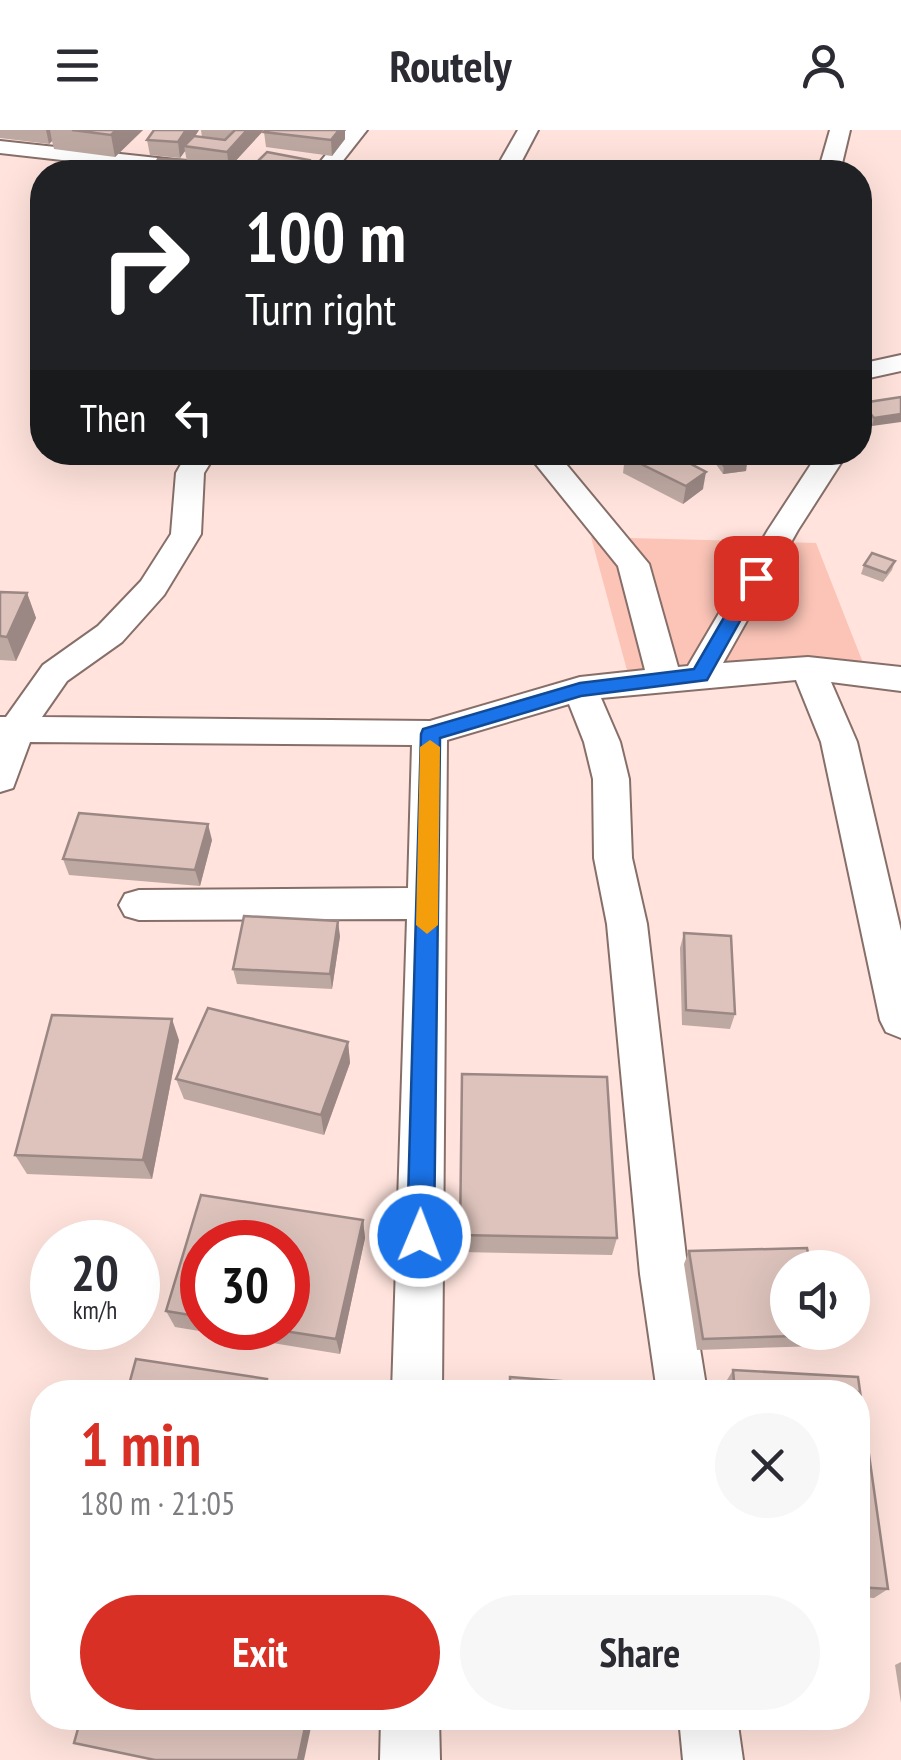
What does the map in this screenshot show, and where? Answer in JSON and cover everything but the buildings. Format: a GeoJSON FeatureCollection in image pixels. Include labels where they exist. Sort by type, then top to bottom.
{"type":"FeatureCollection","features":[{"type":"Feature","properties":{"kind":"street"},"geometry":{"type":"LineString","coordinates":[[333,160],[357,130]]}},
{"type":"Feature","properties":{"kind":"street"},"geometry":{"type":"LineString","coordinates":[[512,160],[528,130]]}},
{"type":"Feature","properties":{"kind":"street"},"geometry":{"type":"LineString","coordinates":[[831,160],[840,130]]}},
{"type":"Feature","properties":{"kind":"street"},"geometry":{"type":"LineString","coordinates":[[0,146],[115,160]]}},
{"type":"Feature","properties":{"kind":"street"},"geometry":{"type":"LineString","coordinates":[[872,370],[901,364]]}},
{"type":"Feature","properties":{"kind":"street"},"geometry":{"type":"LineString","coordinates":[[872,385],[901,389]]}},
{"type":"Feature","properties":{"kind":"street"},"geometry":{"type":"LineString","coordinates":[[0,779],[8,729],[55,673],[110,634],[153,588],[186,534],[190,472],[195,465]]}},
{"type":"Feature","properties":{"kind":"street"},"geometry":{"type":"LineString","coordinates":[[551,465],[633,564],[664,680]]}},
{"type":"Feature","properties":{"kind":"street"},"geometry":{"type":"LineString","coordinates":[[700,675],[783,530],[826,465]]}},
{"type":"Feature","properties":{"kind":"street"},"geometry":{"type":"LineString","coordinates":[[8,729],[430,734],[580,689],[808,668],[901,679]]}},
{"type":"Feature","properties":{"kind":"street"},"geometry":{"type":"LineString","coordinates":[[808,668],[839,742],[901,1020]]}},
{"type":"Feature","properties":{"kind":"street"},"geometry":{"type":"LineString","coordinates":[[580,689],[602,742],[611,778],[613,858],[627,924],[664,1274],[680,1380]]}},
{"type":"Feature","properties":{"kind":"street"},"geometry":{"type":"LineString","coordinates":[[417,1380],[430,734]]}},
{"type":"Feature","properties":{"kind":"street"},"geometry":{"type":"LineString","coordinates":[[139,905],[427,904]]}},
{"type":"Feature","properties":{"kind":"street"},"geometry":{"type":"LineString","coordinates":[[410,1730],[410,1760]]}},
{"type":"Feature","properties":{"kind":"street"},"geometry":{"type":"LineString","coordinates":[[709,1730],[713,1760]]}},
{"type":"Feature","properties":{"kind":"shaded area"},"geometry":{"type":"Polygon","coordinates":[[[591,537],[816,543],[867,673],[628,674],[591,537]]]}},
{"type":"Feature","properties":{"kind":"slow traffic"},"geometry":{"type":"LineString","coordinates":[[427,925],[430,747]]}},
{"type":"Feature","properties":{"kind":"route"},"geometry":{"type":"LineString","coordinates":[[420,1236],[430,734],[580,689],[700,675],[756,578]]}}]}
